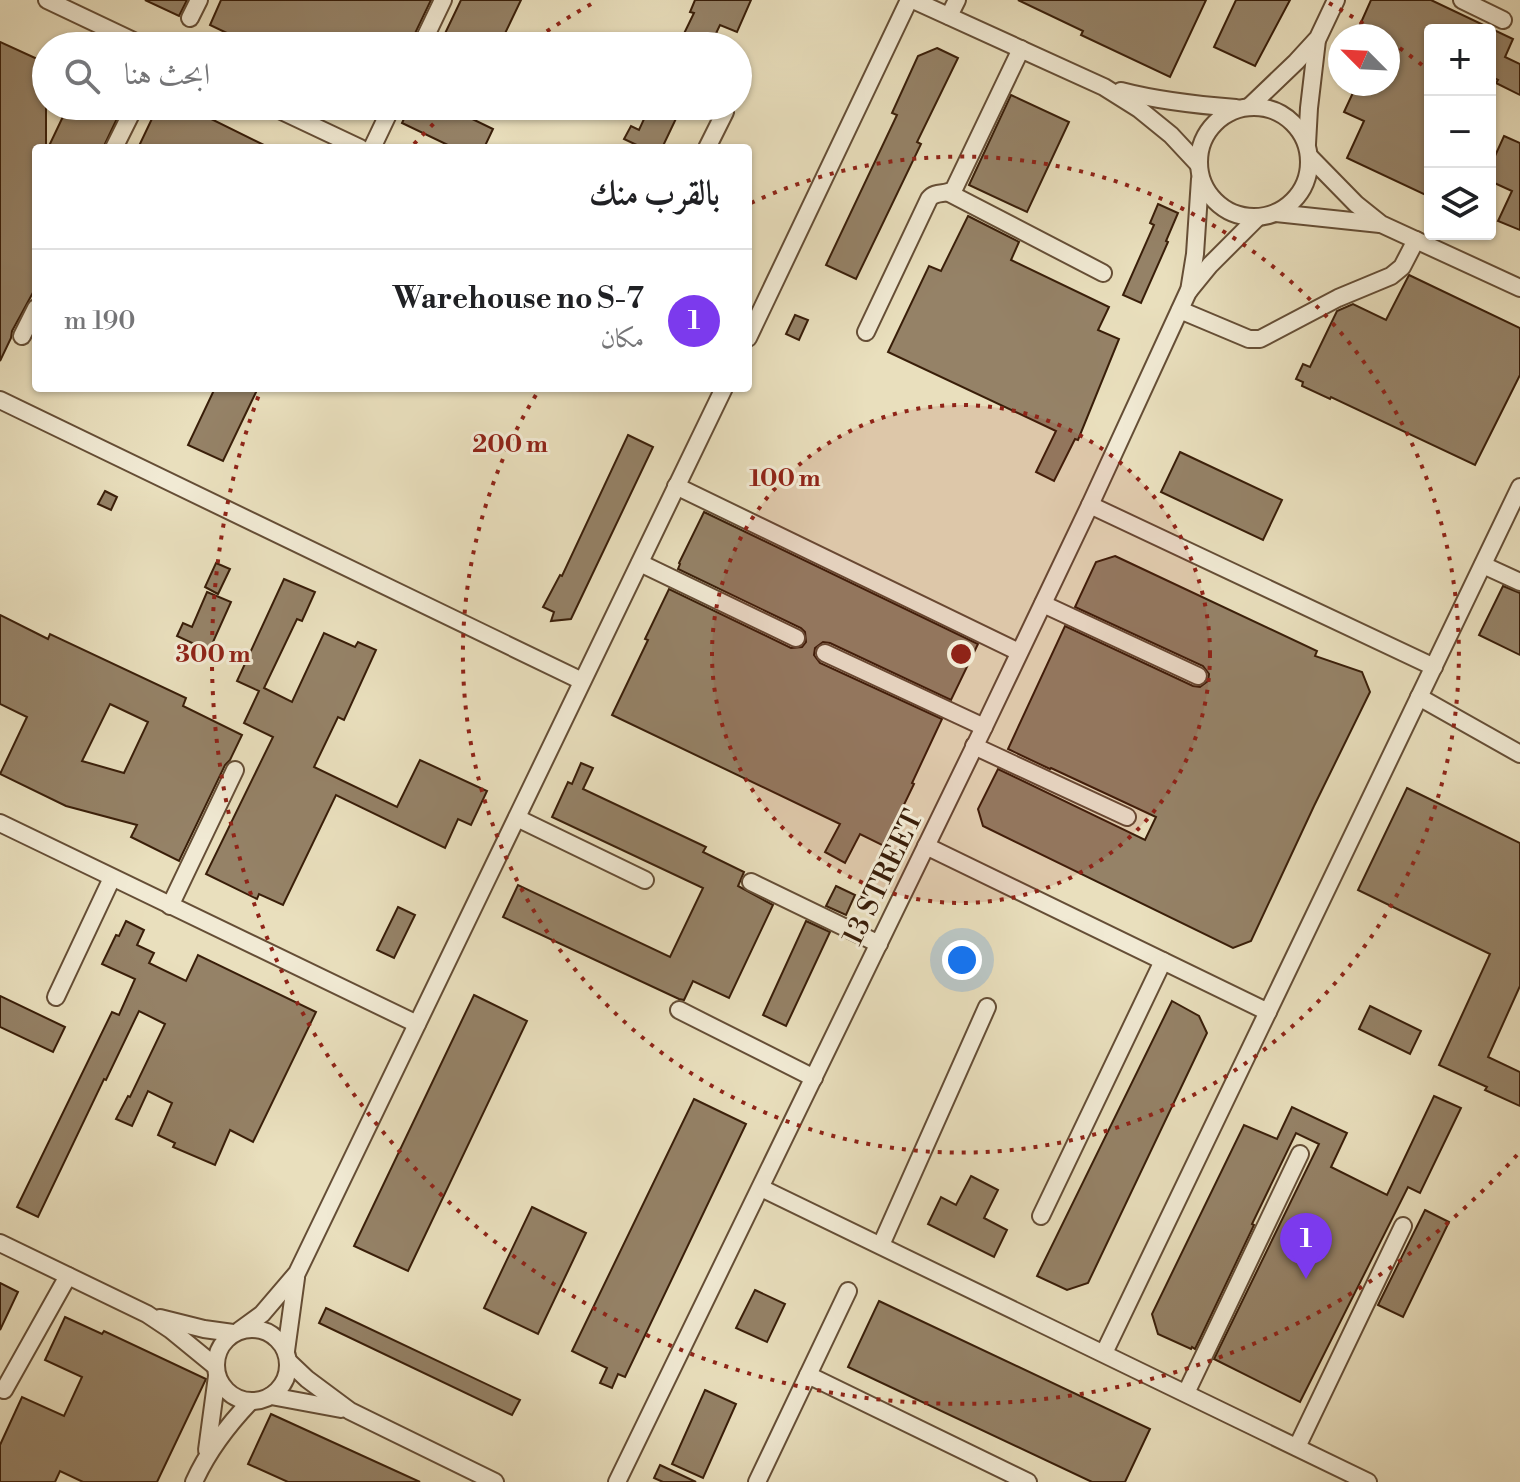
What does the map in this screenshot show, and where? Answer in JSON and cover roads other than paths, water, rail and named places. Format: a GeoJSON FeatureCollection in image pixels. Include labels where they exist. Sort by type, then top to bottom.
{"type":"FeatureCollection","features":[{"type":"Feature","properties":{"kind":"street"},"geometry":{"type":"LineString","coordinates":[[47,0],[114,32]]}},
{"type":"Feature","properties":{"kind":"street"},"geometry":{"type":"LineString","coordinates":[[190,18],[199,0]]}},
{"type":"Feature","properties":{"kind":"street"},"geometry":{"type":"LineString","coordinates":[[428,32],[443,0]]}},
{"type":"Feature","properties":{"kind":"street"},"geometry":{"type":"LineString","coordinates":[[752,328],[911,0],[1104,87],[1139,109],[1160,126],[1200,171],[1209,194],[1222,207],[1239,215],[1258,217],[1276,213],[1381,224]]}},
{"type":"Feature","properties":{"kind":"street"},"geometry":{"type":"LineString","coordinates":[[949,16],[957,0]]}},
{"type":"Feature","properties":{"kind":"street"},"geometry":{"type":"LineString","coordinates":[[1276,213],[1291,204],[1309,175],[1310,91],[1318,38],[1336,0]]}},
{"type":"Feature","properties":{"kind":"street"},"geometry":{"type":"LineString","coordinates":[[1462,0],[1503,20]]}},
{"type":"Feature","properties":{"kind":"street"},"geometry":{"type":"LineString","coordinates":[[1200,171],[1201,147],[1209,130],[1222,116],[1245,107],[1318,38]]}},
{"type":"Feature","properties":{"kind":"street"},"geometry":{"type":"LineString","coordinates":[[949,193],[954,189],[1021,49]]}},
{"type":"Feature","properties":{"kind":"street"},"geometry":{"type":"LineString","coordinates":[[1104,87],[1194,105],[1268,107],[1285,115],[1299,128],[1309,151],[1356,204],[1381,224],[1520,288]]}},
{"type":"Feature","properties":{"kind":"street"},"geometry":{"type":"LineString","coordinates":[[116,144],[128,120]]}},
{"type":"Feature","properties":{"kind":"street"},"geometry":{"type":"LineString","coordinates":[[301,120],[352,144]]}},
{"type":"Feature","properties":{"kind":"street"},"geometry":{"type":"LineString","coordinates":[[374,144],[385,120]]}},
{"type":"Feature","properties":{"kind":"street"},"geometry":{"type":"LineString","coordinates":[[709,144],[721,120]]}},
{"type":"Feature","properties":{"kind":"street","name":"13 STREET"},"geometry":{"type":"LineString","coordinates":[[617,1482],[984,727],[1180,310],[1188,292],[1195,254],[1200,171]]}},
{"type":"Feature","properties":{"kind":"street"},"geometry":{"type":"LineString","coordinates":[[866,332],[929,199],[937,193],[949,193],[1103,273]]}},
{"type":"Feature","properties":{"kind":"street","name":"13 STREET"},"geometry":{"type":"LineString","coordinates":[[1188,292],[1217,257],[1258,217]]}},
{"type":"Feature","properties":{"kind":"street"},"geometry":{"type":"LineString","coordinates":[[1180,310],[1249,339],[1260,339],[1338,298],[1391,276],[1402,267],[1416,240]]}},
{"type":"Feature","properties":{"kind":"street"},"geometry":{"type":"LineString","coordinates":[[22,336],[32,316]]}},
{"type":"Feature","properties":{"kind":"street"},"geometry":{"type":"LineString","coordinates":[[206,1457],[217,1353],[223,1342],[262,1314],[297,1273],[722,392]]}},
{"type":"Feature","properties":{"kind":"street"},"geometry":{"type":"LineString","coordinates":[[0,400],[582,681]]}},
{"type":"Feature","properties":{"kind":"street"},"geometry":{"type":"LineString","coordinates":[[676,486],[1019,652]]}},
{"type":"Feature","properties":{"kind":"street"},"geometry":{"type":"LineString","coordinates":[[1104,1353],[1520,487]]}},
{"type":"Feature","properties":{"kind":"street"},"geometry":{"type":"LineString","coordinates":[[1090,505],[1434,667]]}},
{"type":"Feature","properties":{"kind":"street"},"geometry":{"type":"LineString","coordinates":[[640,563],[796,638]]}},
{"type":"Feature","properties":{"kind":"street"},"geometry":{"type":"LineString","coordinates":[[1483,565],[1520,582]]}},
{"type":"Feature","properties":{"kind":"street"},"geometry":{"type":"LineString","coordinates":[[1043,604],[1198,676]]}},
{"type":"Feature","properties":{"kind":"street"},"geometry":{"type":"LineString","coordinates":[[825,653],[984,727]]}},
{"type":"Feature","properties":{"kind":"street"},"geometry":{"type":"LineString","coordinates":[[1419,697],[1520,754]]}},
{"type":"Feature","properties":{"kind":"street"},"geometry":{"type":"LineString","coordinates":[[974,746],[1127,817]]}},
{"type":"Feature","properties":{"kind":"street"},"geometry":{"type":"LineString","coordinates":[[170,906],[235,770]]}},
{"type":"Feature","properties":{"kind":"street"},"geometry":{"type":"LineString","coordinates":[[517,818],[645,880]]}},
{"type":"Feature","properties":{"kind":"street"},"geometry":{"type":"LineString","coordinates":[[0,823],[417,1024]]}},
{"type":"Feature","properties":{"kind":"street"},"geometry":{"type":"LineString","coordinates":[[926,846],[1268,1012]]}},
{"type":"Feature","properties":{"kind":"street"},"geometry":{"type":"LineString","coordinates":[[56,997],[112,878]]}},
{"type":"Feature","properties":{"kind":"street"},"geometry":{"type":"LineString","coordinates":[[751,882],[879,944]]}},
{"type":"Feature","properties":{"kind":"street"},"geometry":{"type":"LineString","coordinates":[[1041,1216],[1163,961]]}},
{"type":"Feature","properties":{"kind":"street"},"geometry":{"type":"LineString","coordinates":[[881,1245],[987,1007]]}},
{"type":"Feature","properties":{"kind":"street"},"geometry":{"type":"LineString","coordinates":[[679,1010],[814,1078]]}},
{"type":"Feature","properties":{"kind":"street"},"geometry":{"type":"LineString","coordinates":[[1186,1393],[1300,1154]]}},
{"type":"Feature","properties":{"kind":"street"},"geometry":{"type":"LineString","coordinates":[[761,1188],[1368,1482]]}},
{"type":"Feature","properties":{"kind":"street"},"geometry":{"type":"LineString","coordinates":[[1297,1447],[1403,1226]]}},
{"type":"Feature","properties":{"kind":"street"},"geometry":{"type":"LineString","coordinates":[[0,1243],[147,1314],[182,1338],[216,1371],[222,1386],[230,1394],[251,1401],[271,1396],[285,1381],[297,1273]]}},
{"type":"Feature","properties":{"kind":"street"},"geometry":{"type":"LineString","coordinates":[[4,1390],[68,1276]]}},
{"type":"Feature","properties":{"kind":"street"},"geometry":{"type":"LineString","coordinates":[[757,1482],[848,1291]]}},
{"type":"Feature","properties":{"kind":"street"},"geometry":{"type":"LineString","coordinates":[[147,1314],[204,1329],[236,1332],[254,1328],[267,1331],[279,1339],[287,1356],[307,1379],[350,1411],[492,1481]]}},
{"type":"Feature","properties":{"kind":"street"},"geometry":{"type":"LineString","coordinates":[[808,1375],[1028,1482]]}},
{"type":"Feature","properties":{"kind":"street"},"geometry":{"type":"LineString","coordinates":[[271,1396],[350,1411]]}},
{"type":"Feature","properties":{"kind":"street"},"geometry":{"type":"LineString","coordinates":[[194,1482],[206,1457],[251,1401]]}},
{"type":"Feature","properties":{"kind":"place","name":"Warehouse no S-7"},"geometry":{"type":"Point","coordinates":[1306,1279]}}]}
